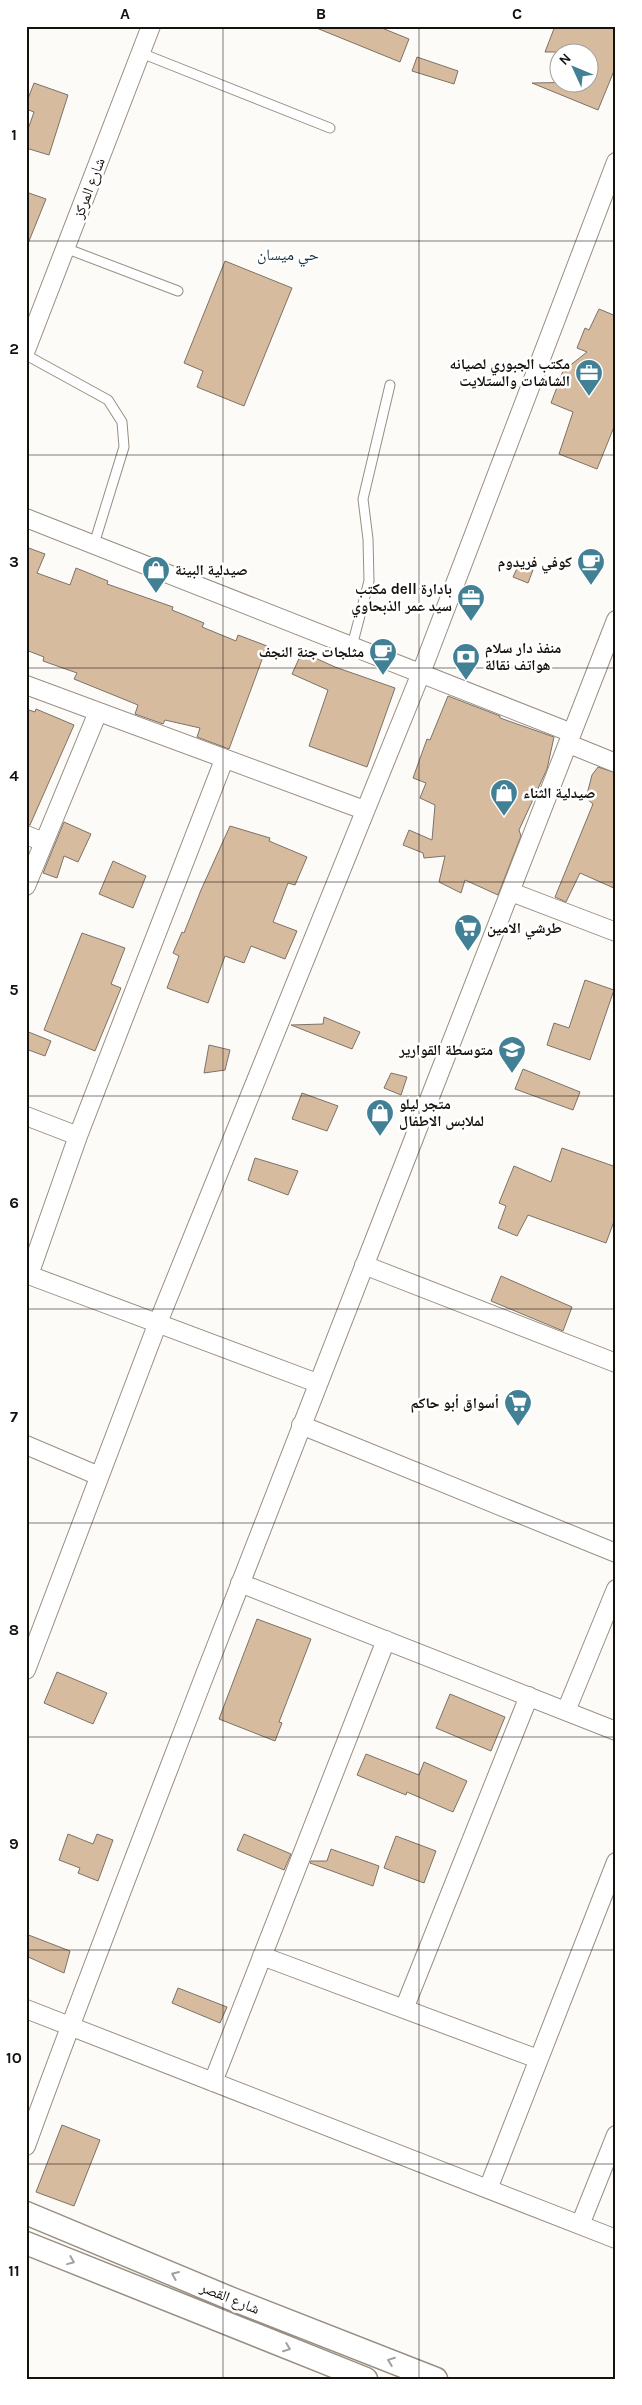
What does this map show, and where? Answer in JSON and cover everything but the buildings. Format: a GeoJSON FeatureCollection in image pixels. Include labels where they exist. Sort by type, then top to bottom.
{"type":"FeatureCollection","features":[{"type":"Feature","properties":{"kind":"street","name":"شارع المركز"},"geometry":{"type":"LineString","coordinates":[[27,345],[151,26]]}},
{"type":"Feature","properties":{"kind":"street"},"geometry":{"type":"LineString","coordinates":[[26,1670],[157,1325],[421,673],[616,162]]}},
{"type":"Feature","properties":{"kind":"street"},"geometry":{"type":"LineString","coordinates":[[26,518],[421,673],[570,738],[616,762]]}},
{"type":"Feature","properties":{"kind":"street"},"geometry":{"type":"LineString","coordinates":[[26,2146],[69,2027],[300,1425],[512,892],[616,620]]}},
{"type":"Feature","properties":{"kind":"street"},"geometry":{"type":"LineString","coordinates":[[26,685],[224,760],[364,810]]}},
{"type":"Feature","properties":{"kind":"street"},"geometry":{"type":"LineString","coordinates":[[26,886],[98,712]]}},
{"type":"Feature","properties":{"kind":"street"},"geometry":{"type":"LineString","coordinates":[[224,760],[78,1136],[28,1275],[157,1325],[317,1383]]}},
{"type":"Feature","properties":{"kind":"street"},"geometry":{"type":"LineString","coordinates":[[26,835],[44,842]]}},
{"type":"Feature","properties":{"kind":"street"},"geometry":{"type":"LineString","coordinates":[[512,892],[616,932]]}},
{"type":"Feature","properties":{"kind":"street"},"geometry":{"type":"LineString","coordinates":[[26,1116],[78,1136]]}},
{"type":"Feature","properties":{"kind":"street"},"geometry":{"type":"LineString","coordinates":[[364,1265],[616,1363]]}},
{"type":"Feature","properties":{"kind":"street"},"geometry":{"type":"LineString","coordinates":[[300,1425],[616,1554]]}},
{"type":"Feature","properties":{"kind":"street"},"geometry":{"type":"LineString","coordinates":[[26,1445],[99,1476]]}},
{"type":"Feature","properties":{"kind":"street"},"geometry":{"type":"LineString","coordinates":[[240,1583],[616,1731]]}},
{"type":"Feature","properties":{"kind":"street"},"geometry":{"type":"LineString","coordinates":[[566,1711],[616,1589]]}},
{"type":"Feature","properties":{"kind":"street"},"geometry":{"type":"LineString","coordinates":[[213,2082],[386,1640]]}},
{"type":"Feature","properties":{"kind":"street"},"geometry":{"type":"LineString","coordinates":[[404,2009],[529,1696]]}},
{"type":"Feature","properties":{"kind":"street"},"geometry":{"type":"LineString","coordinates":[[488,2189],[538,2059],[611,1886],[616,1862]]}},
{"type":"Feature","properties":{"kind":"street"},"geometry":{"type":"LineString","coordinates":[[262,1956],[538,2059]]}},
{"type":"Feature","properties":{"kind":"street"},"geometry":{"type":"LineString","coordinates":[[26,2009],[616,2239]]}},
{"type":"Feature","properties":{"kind":"street"},"geometry":{"type":"LineString","coordinates":[[580,2225],[616,2135]]}},
{"type":"Feature","properties":{"kind":"street","name":"شارع القصر"},"geometry":{"type":"LineString","coordinates":[[26,2212],[272,2315],[436,2379]]}},
{"type":"Feature","properties":{"kind":"street","name":"شارع القصر"},"geometry":{"type":"LineString","coordinates":[[26,2243],[359,2378]]}},
{"type":"Feature","properties":{"kind":"street"},"geometry":{"type":"LineString","coordinates":[[197,2312],[208,2303],[209,2293],[206,2288]]}},
{"type":"Feature","properties":{"kind":"street"},"geometry":{"type":"LineString","coordinates":[[262,2338],[260,2325],[266,2317],[272,2315]]}},
{"type":"Feature","properties":{"kind":"lane"},"geometry":{"type":"LineString","coordinates":[[141,53],[330,128]]}},
{"type":"Feature","properties":{"kind":"lane"},"geometry":{"type":"LineString","coordinates":[[65,248],[178,291]]}},
{"type":"Feature","properties":{"kind":"lane"},"geometry":{"type":"LineString","coordinates":[[27,345],[108,400],[122,422],[124,447],[94,544]]}},
{"type":"Feature","properties":{"kind":"lane"},"geometry":{"type":"LineString","coordinates":[[352,646],[369,581],[368,539],[363,499],[390,384]]}},
{"type":"Feature","properties":{"kind":"place","name":"مكتب الجبوري لصيانه الشاشات والستلايت"},"geometry":{"type":"Point","coordinates":[589,397]}},
{"type":"Feature","properties":{"kind":"place","name":"كوفي فريدوم"},"geometry":{"type":"Point","coordinates":[591,586]}},
{"type":"Feature","properties":{"kind":"place","name":"صيدلية البينة"},"geometry":{"type":"Point","coordinates":[156,594]}},
{"type":"Feature","properties":{"kind":"place","name":"مكتب dell بادارة سيد عمر الذبحاوي"},"geometry":{"type":"Point","coordinates":[471,622]}},
{"type":"Feature","properties":{"kind":"place","name":"مثلجات جنة النجف"},"geometry":{"type":"Point","coordinates":[383,676]}},
{"type":"Feature","properties":{"kind":"place","name":"منفذ دار سلام هواتف نقالة"},"geometry":{"type":"Point","coordinates":[466,681]}},
{"type":"Feature","properties":{"kind":"place","name":"صيدلية الثناء"},"geometry":{"type":"Point","coordinates":[504,817]}},
{"type":"Feature","properties":{"kind":"place","name":"طرشي الامين"},"geometry":{"type":"Point","coordinates":[468,952]}},
{"type":"Feature","properties":{"kind":"place","name":"متوسطة القوارير"},"geometry":{"type":"Point","coordinates":[512,1074]}},
{"type":"Feature","properties":{"kind":"place","name":"متجر ليلو لملابس الاطفال"},"geometry":{"type":"Point","coordinates":[380,1137]}},
{"type":"Feature","properties":{"kind":"place","name":"أسواق أبو حاكم"},"geometry":{"type":"Point","coordinates":[518,1427]}},
{"type":"Feature","properties":{"kind":"district","name":"حي ميسان"},"geometry":{"type":"Point","coordinates":[288,254]}}]}
